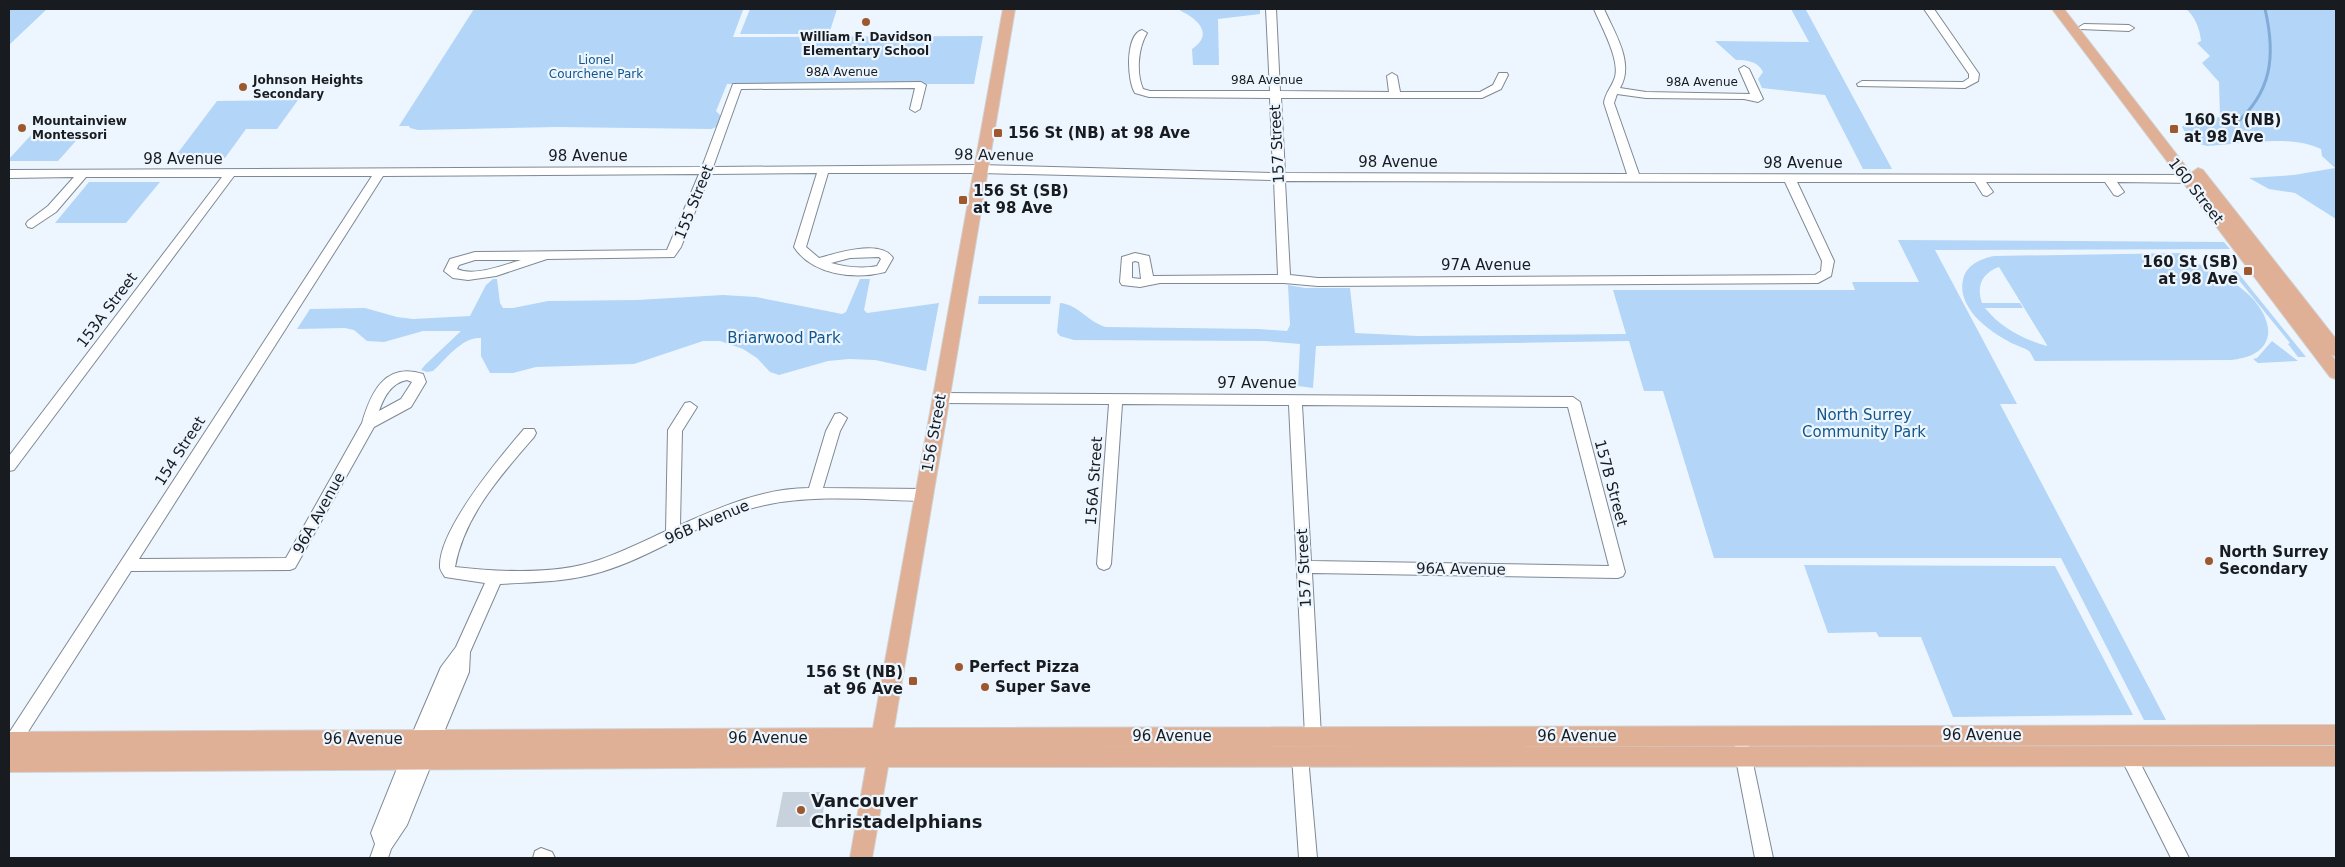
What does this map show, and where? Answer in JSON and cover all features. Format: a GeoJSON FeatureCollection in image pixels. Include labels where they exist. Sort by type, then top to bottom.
{"type":"FeatureCollection","features":[{"type":"Feature","properties":{"kind":"main road","name":"156 Street"},"geometry":{"type":"LineString","coordinates":[[861,858],[1009,9]]}},
{"type":"Feature","properties":{"kind":"main road","name":"160 Street"},"geometry":{"type":"LineString","coordinates":[[2058,9],[2194,179],[2336,350]]}},
{"type":"Feature","properties":{"kind":"main road","name":"160 Street"},"geometry":{"type":"LineString","coordinates":[[2070,9],[2336,372]]}},
{"type":"Feature","properties":{"kind":"main road","name":"96 Avenue"},"geometry":{"type":"LineString","coordinates":[[10,749],[426,739],[1300,757],[1742,746],[2336,735]]}},
{"type":"Feature","properties":{"kind":"main road","name":"96 Avenue"},"geometry":{"type":"LineString","coordinates":[[10,749],[410,761],[1313,736],[1421,737],[2128,756],[2336,756]]}},
{"type":"Feature","properties":{"kind":"main road"},"geometry":{"type":"LineString","coordinates":[[1300,757],[1306,749],[1316,746],[1383,746],[1421,737]]}},
{"type":"Feature","properties":{"kind":"main road"},"geometry":{"type":"LineString","coordinates":[[410,761],[426,739]]}},
{"type":"Feature","properties":{"kind":"street","name":"157 Street"},"geometry":{"type":"LineString","coordinates":[[1270,9],[1284,279]]}},
{"type":"Feature","properties":{"kind":"street"},"geometry":{"type":"LineString","coordinates":[[1599,9],[1620,65],[1621,76],[1609,99],[1610,110],[1634,178]]}},
{"type":"Feature","properties":{"kind":"street"},"geometry":{"type":"LineString","coordinates":[[1862,84],[1965,85],[1974,79],[1974,74],[1929,9]]}},
{"type":"Feature","properties":{"kind":"street"},"geometry":{"type":"LineString","coordinates":[[2084,27],[2128,28]]}},
{"type":"Feature","properties":{"kind":"street","name":"98A Avenue"},"geometry":{"type":"LineString","coordinates":[[1142,33],[1138,39],[1134,80],[1139,91],[1154,94],[1482,95],[1497,87],[1504,75]]}},
{"type":"Feature","properties":{"kind":"street","name":"98A Avenue"},"geometry":{"type":"LineString","coordinates":[[1614,90],[1639,95],[1744,96],[1758,99],[1744,69]]}},
{"type":"Feature","properties":{"kind":"street"},"geometry":{"type":"LineString","coordinates":[[1392,76],[1395,95]]}},
{"type":"Feature","properties":{"kind":"street","name":"98A Avenue"},"geometry":{"type":"LineString","coordinates":[[738,86],[921,85],[915,109]]}},
{"type":"Feature","properties":{"kind":"street","name":"155 Street"},"geometry":{"type":"LineString","coordinates":[[544,256],[484,274],[460,276],[450,271],[454,262],[475,256],[670,254],[675,247],[706,171],[738,86]]}},
{"type":"Feature","properties":{"kind":"street","name":"98 Avenue"},"geometry":{"type":"LineString","coordinates":[[9,174],[980,170],[1279,177],[2194,179]]}},
{"type":"Feature","properties":{"kind":"street"},"geometry":{"type":"LineString","coordinates":[[819,262],[804,256],[800,247],[823,171]]}},
{"type":"Feature","properties":{"kind":"street","name":"154 Street"},"geometry":{"type":"LineString","coordinates":[[10,749],[126,565],[380,172]]}},
{"type":"Feature","properties":{"kind":"street"},"geometry":{"type":"LineString","coordinates":[[32,224],[52,209],[83,174]]}},
{"type":"Feature","properties":{"kind":"street","name":"153A Street"},"geometry":{"type":"LineString","coordinates":[[9,466],[231,174]]}},
{"type":"Feature","properties":{"kind":"street","name":"97A Avenue"},"geometry":{"type":"LineString","coordinates":[[1147,281],[1160,279],[1284,279],[1318,282],[1798,281],[1818,279],[1825,276],[1828,270],[1828,260],[1789,178]]}},
{"type":"Feature","properties":{"kind":"street"},"geometry":{"type":"LineString","coordinates":[[1978,178],[1986,192]]}},
{"type":"Feature","properties":{"kind":"street"},"geometry":{"type":"LineString","coordinates":[[2108,178],[2118,192]]}},
{"type":"Feature","properties":{"kind":"street","name":"97 Avenue"},"geometry":{"type":"LineString","coordinates":[[940,398],[1573,402]]}},
{"type":"Feature","properties":{"kind":"street","name":"157 Street"},"geometry":{"type":"LineString","coordinates":[[1295,399],[1313,736]]}},
{"type":"Feature","properties":{"kind":"street","name":"156A Street"},"geometry":{"type":"LineString","coordinates":[[1104,564],[1116,400]]}},
{"type":"Feature","properties":{"kind":"street","name":"157B Street"},"geometry":{"type":"LineString","coordinates":[[1573,402],[1618,572]]}},
{"type":"Feature","properties":{"kind":"street"},"geometry":{"type":"LineString","coordinates":[[673,536],[676,430],[690,407]]}},
{"type":"Feature","properties":{"kind":"street"},"geometry":{"type":"LineString","coordinates":[[814,494],[833,431],[840,418]]}},
{"type":"Feature","properties":{"kind":"street","name":"96A Avenue"},"geometry":{"type":"LineString","coordinates":[[126,565],[290,564],[368,424]]}},
{"type":"Feature","properties":{"kind":"street"},"geometry":{"type":"LineString","coordinates":[[426,739],[461,672],[462,652],[495,578],[450,573],[446,568],[450,546],[487,487],[529,433]]}},
{"type":"Feature","properties":{"kind":"street","name":"96B Avenue"},"geometry":{"type":"LineString","coordinates":[[495,578],[563,574],[589,569],[612,562],[755,501],[787,495],[814,494],[924,495]]}},
{"type":"Feature","properties":{"kind":"street","name":"96A Avenue"},"geometry":{"type":"LineString","coordinates":[[1303,567],[1618,572]]}},
{"type":"Feature","properties":{"kind":"street"},"geometry":{"type":"LineString","coordinates":[[1742,746],[1764,858]]}},
{"type":"Feature","properties":{"kind":"street"},"geometry":{"type":"LineString","coordinates":[[2128,756],[2180,858]]}},
{"type":"Feature","properties":{"kind":"street"},"geometry":{"type":"LineString","coordinates":[[1300,757],[1308,858]]}},
{"type":"Feature","properties":{"kind":"street"},"geometry":{"type":"LineString","coordinates":[[382,851],[401,819],[410,761]]}},
{"type":"Feature","properties":{"kind":"green space"},"geometry":{"type":"Polygon","coordinates":[[[9,9],[47,9],[9,45],[9,9]]]}},
{"type":"Feature","properties":{"kind":"green space","name":"Lionel Courchene Park"},"geometry":{"type":"Polygon","coordinates":[[[474,9],[749,9],[743,10],[733,37],[983,36],[974,84],[727,84],[716,111],[720,115],[719,122],[716,127],[711,129],[557,127],[418,130],[409,126],[399,126],[474,9]]]}},
{"type":"Feature","properties":{"kind":"green space"},"geometry":{"type":"Polygon","coordinates":[[[750,9],[837,9],[829,34],[740,34],[750,9]]]}},
{"type":"Feature","properties":{"kind":"green space"},"geometry":{"type":"Polygon","coordinates":[[[1177,9],[1260,9],[1260,14],[1218,19],[1219,65],[1193,65],[1192,49],[1199,43],[1203,31],[1196,21],[1177,9]]]}},
{"type":"Feature","properties":{"kind":"green space"},"geometry":{"type":"Polygon","coordinates":[[[1791,9],[1806,10],[1892,169],[1863,169],[1825,95],[1762,88],[1758,79],[1763,72],[1758,65],[1748,61],[1736,60],[1715,41],[1809,42],[1791,9]]]}},
{"type":"Feature","properties":{"kind":"green space"},"geometry":{"type":"Polygon","coordinates":[[[2186,9],[2336,9],[2336,219],[2295,193],[2269,189],[2249,178],[2294,175],[2335,168],[2322,156],[2321,149],[2309,144],[2281,141],[2207,146],[2192,140],[2182,127],[2189,121],[2220,117],[2219,82],[2202,63],[2210,56],[2197,43],[2201,41],[2198,28],[2192,15],[2186,9]]]}},
{"type":"Feature","properties":{"kind":"green space"},"geometry":{"type":"Polygon","coordinates":[[[298,100],[277,129],[246,129],[225,158],[174,158],[217,101],[298,100]]]}},
{"type":"Feature","properties":{"kind":"green space"},"geometry":{"type":"Polygon","coordinates":[[[32,134],[82,134],[58,161],[9,161],[32,134]]]}},
{"type":"Feature","properties":{"kind":"green space"},"geometry":{"type":"Polygon","coordinates":[[[89,182],[160,182],[126,223],[55,223],[89,182]]]}},
{"type":"Feature","properties":{"kind":"green space","name":"North Surrey Community Park"},"geometry":{"type":"Polygon","coordinates":[[[1898,240],[2224,242],[2230,249],[1935,250],[2017,404],[2000,404],[2166,720],[2144,720],[2061,558],[1714,558],[1663,391],[1644,391],[1629,341],[1316,346],[1313,388],[1298,386],[1300,344],[1265,341],[1074,340],[1060,336],[1057,332],[1060,303],[1073,307],[1099,325],[1106,327],[1287,331],[1290,325],[1288,285],[1305,288],[1350,288],[1355,333],[1418,336],[1626,334],[1613,290],[1855,290],[1852,282],[1919,282],[1898,240]]]}},
{"type":"Feature","properties":{"kind":"green space"},"geometry":{"type":"Polygon","coordinates":[[[2185,253],[2195,262],[2235,284],[2254,300],[2266,319],[2268,336],[2265,344],[2257,352],[2232,360],[2035,361],[2029,351],[1991,331],[1983,324],[1969,308],[1965,299],[1962,290],[1967,270],[1979,261],[1994,256],[2185,253]],[[1999,267],[1988,273],[1980,286],[1982,303],[2020,303],[2023,308],[1985,308],[2013,332],[2029,340],[2047,345],[1999,267]]]}},
{"type":"Feature","properties":{"kind":"green space"},"geometry":{"type":"Polygon","coordinates":[[[2220,257],[2228,257],[2237,268],[2235,269],[2306,357],[2298,357],[2288,344],[2290,343],[2220,257]]]}},
{"type":"Feature","properties":{"kind":"green space","name":"Briarwood Park"},"geometry":{"type":"Polygon","coordinates":[[[493,279],[497,279],[500,303],[503,308],[513,308],[548,301],[637,300],[723,295],[756,297],[842,314],[846,312],[860,279],[870,279],[864,310],[867,313],[939,303],[926,371],[875,360],[849,359],[828,361],[779,375],[770,372],[757,358],[743,349],[720,341],[703,341],[634,364],[536,367],[513,373],[490,373],[481,356],[481,338],[474,338],[461,344],[433,371],[427,372],[421,370],[461,331],[423,331],[384,342],[367,341],[354,330],[345,328],[297,329],[310,309],[365,308],[397,317],[413,319],[470,316],[486,285],[493,279]]]}},
{"type":"Feature","properties":{"kind":"green space"},"geometry":{"type":"Polygon","coordinates":[[[979,296],[1051,296],[1050,304],[978,304],[979,296]]]}},
{"type":"Feature","properties":{"kind":"green space"},"geometry":{"type":"Polygon","coordinates":[[[2272,341],[2298,361],[2258,363],[2253,359],[2257,358],[2272,341]]]}},
{"type":"Feature","properties":{"kind":"green space"},"geometry":{"type":"Polygon","coordinates":[[[1804,565],[2055,566],[2133,715],[1953,717],[1921,637],[1879,637],[1876,632],[1828,633],[1804,565]]]}},
{"type":"Feature","properties":{"kind":"building","name":"Vancouver Christadelphians"},"geometry":{"type":"Polygon","coordinates":[[[783,792],[826,792],[821,827],[776,827],[783,792]]]}},
{"type":"Feature","properties":{"kind":"waterway"},"geometry":{"type":"LineString","coordinates":[[2234,125],[2247,113],[2256,100],[2268,73],[2270,42],[2265,9]]}},
{"type":"Feature","properties":{"kind":"place","name":"William F. Davidson Elementary School"},"geometry":{"type":"Point","coordinates":[866,22]}},
{"type":"Feature","properties":{"kind":"place","name":"Johnson Heights Secondary"},"geometry":{"type":"Point","coordinates":[243,87]}},
{"type":"Feature","properties":{"kind":"place","name":"Mountainview Montessori"},"geometry":{"type":"Point","coordinates":[22,128]}},
{"type":"Feature","properties":{"kind":"place","name":"160 St (NB) at 98 Ave"},"geometry":{"type":"Point","coordinates":[2174,129]}},
{"type":"Feature","properties":{"kind":"place","name":"156 St (NB) at 98 Ave"},"geometry":{"type":"Point","coordinates":[998,133]}},
{"type":"Feature","properties":{"kind":"place","name":"156 St (SB) at 98 Ave"},"geometry":{"type":"Point","coordinates":[963,200]}},
{"type":"Feature","properties":{"kind":"place","name":"160 St (SB) at 98 Ave"},"geometry":{"type":"Point","coordinates":[2248,271]}},
{"type":"Feature","properties":{"kind":"place","name":"North Surrey Secondary"},"geometry":{"type":"Point","coordinates":[2209,561]}},
{"type":"Feature","properties":{"kind":"place","name":"Perfect Pizza"},"geometry":{"type":"Point","coordinates":[959,667]}},
{"type":"Feature","properties":{"kind":"place","name":"156 St (NB) at 96 Ave"},"geometry":{"type":"Point","coordinates":[913,681]}},
{"type":"Feature","properties":{"kind":"place","name":"Super Save"},"geometry":{"type":"Point","coordinates":[985,687]}},
{"type":"Feature","properties":{"kind":"place","name":"Vancouver Christadelphians"},"geometry":{"type":"Point","coordinates":[801,810]}}]}
